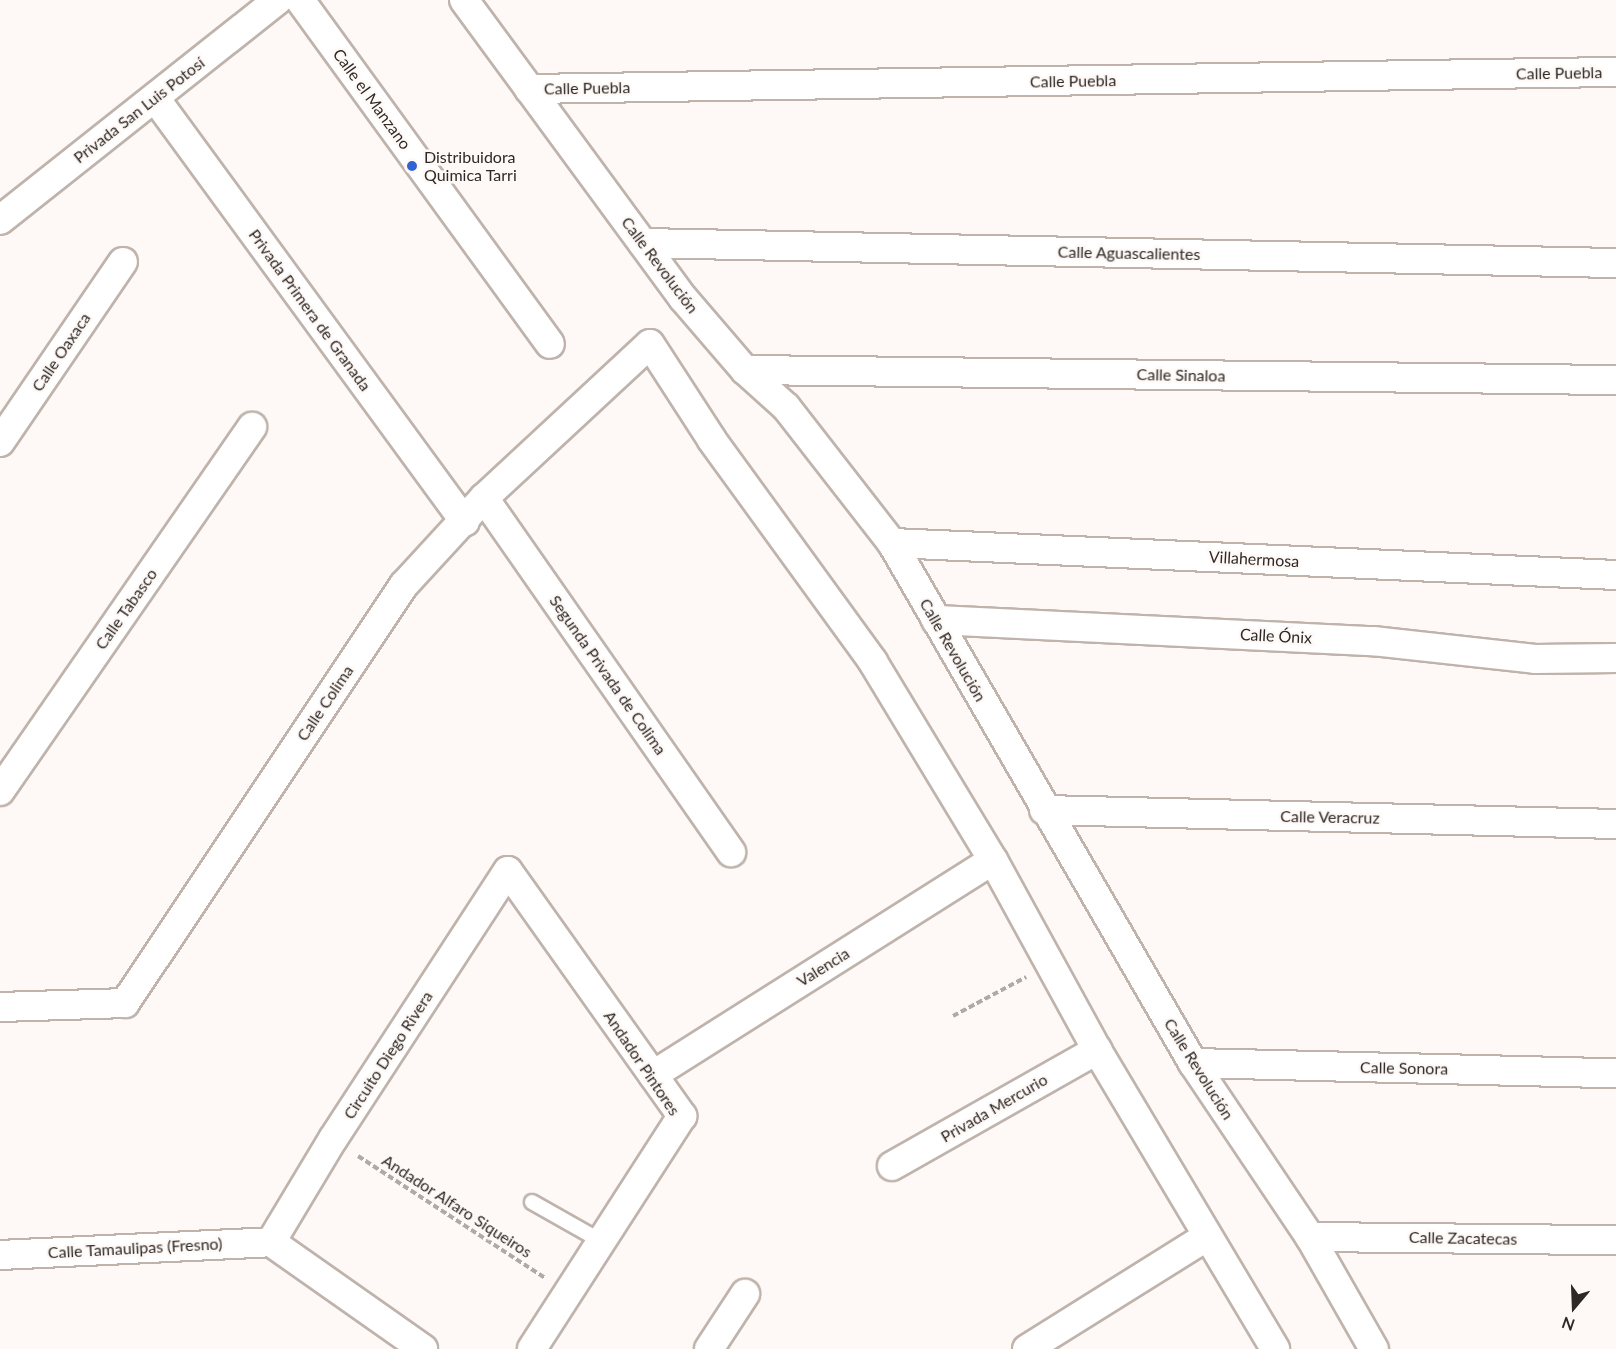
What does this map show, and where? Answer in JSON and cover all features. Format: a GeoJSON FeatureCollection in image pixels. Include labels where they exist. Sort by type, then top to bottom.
{"type":"FeatureCollection","features":[{"type":"Feature","properties":{"kind":"street","name":"Privada San Luis Potosí"},"geometry":{"type":"LineString","coordinates":[[0,220],[278,0]]}},
{"type":"Feature","properties":{"kind":"street","name":"Calle el Manzano"},"geometry":{"type":"LineString","coordinates":[[300,0],[550,344]]}},
{"type":"Feature","properties":{"kind":"street","name":"Calle Revolución"},"geometry":{"type":"LineString","coordinates":[[464,0],[683,298],[745,370],[786,406],[892,543],[1044,810],[1193,1063],[1310,1237],[1374,1349]]}},
{"type":"Feature","properties":{"kind":"street","name":"Calle Puebla"},"geometry":{"type":"LineString","coordinates":[[529,89],[1616,72]]}},
{"type":"Feature","properties":{"kind":"street","name":"Privada Primera de Granada"},"geometry":{"type":"LineString","coordinates":[[155,98],[465,522]]}},
{"type":"Feature","properties":{"kind":"street","name":"Calle Aguascalientes"},"geometry":{"type":"LineString","coordinates":[[643,243],[1616,263]]}},
{"type":"Feature","properties":{"kind":"street","name":"Calle Oaxaca"},"geometry":{"type":"LineString","coordinates":[[0,442],[123,262]]}},
{"type":"Feature","properties":{"kind":"street","name":"Calle Colima"},"geometry":{"type":"LineString","coordinates":[[0,1007],[125,1004],[404,585],[465,522],[484,498],[650,345],[712,440],[873,662],[993,860]]}},
{"type":"Feature","properties":{"kind":"street","name":"Calle Sinaloa"},"geometry":{"type":"LineString","coordinates":[[745,370],[1616,380]]}},
{"type":"Feature","properties":{"kind":"street","name":"Calle Tabasco"},"geometry":{"type":"LineString","coordinates":[[0,791],[252,427]]}},
{"type":"Feature","properties":{"kind":"street","name":"Segunda Privada de Colima"},"geometry":{"type":"LineString","coordinates":[[484,498],[731,852]]}},
{"type":"Feature","properties":{"kind":"street","name":"Villahermosa"},"geometry":{"type":"LineString","coordinates":[[892,543],[1616,575]]}},
{"type":"Feature","properties":{"kind":"street","name":"Calle Ónix"},"geometry":{"type":"LineString","coordinates":[[936,620],[1374,641],[1534,659],[1616,658]]}},
{"type":"Feature","properties":{"kind":"street","name":"Calle Veracruz"},"geometry":{"type":"LineString","coordinates":[[1044,810],[1616,824]]}},
{"type":"Feature","properties":{"kind":"street"},"geometry":{"type":"LineString","coordinates":[[993,860],[1097,1050],[1206,1237],[1275,1349]]}},
{"type":"Feature","properties":{"kind":"street","name":"Valencia"},"geometry":{"type":"LineString","coordinates":[[652,1075],[993,860]]}},
{"type":"Feature","properties":{"kind":"street","name":"Andador Pintores"},"geometry":{"type":"LineString","coordinates":[[508,871],[682,1116],[532,1349]]}},
{"type":"Feature","properties":{"kind":"street","name":"Circuito Diego Rivera"},"geometry":{"type":"LineString","coordinates":[[271,1242],[333,1139],[508,871]]}},
{"type":"Feature","properties":{"kind":"street","name":"Privada Mercurio"},"geometry":{"type":"LineString","coordinates":[[892,1167],[1097,1050]]}},
{"type":"Feature","properties":{"kind":"street","name":"Calle Sonora"},"geometry":{"type":"LineString","coordinates":[[1193,1063],[1616,1073]]}},
{"type":"Feature","properties":{"kind":"street"},"geometry":{"type":"LineString","coordinates":[[1027,1349],[1206,1237]]}},
{"type":"Feature","properties":{"kind":"street","name":"Calle Zacatecas"},"geometry":{"type":"LineString","coordinates":[[1310,1237],[1616,1240]]}},
{"type":"Feature","properties":{"kind":"street"},"geometry":{"type":"LineString","coordinates":[[271,1242],[423,1349]]}},
{"type":"Feature","properties":{"kind":"street","name":"Calle Tamaulipas (Fresno)"},"geometry":{"type":"LineString","coordinates":[[0,1255],[271,1242]]}},
{"type":"Feature","properties":{"kind":"street"},"geometry":{"type":"LineString","coordinates":[[710,1349],[745,1294]]}},
{"type":"Feature","properties":{"kind":"lane"},"geometry":{"type":"LineString","coordinates":[[532,1202],[601,1241]]}},
{"type":"Feature","properties":{"kind":"path"},"geometry":{"type":"LineString","coordinates":[[954,1016],[1050,964]]}},
{"type":"Feature","properties":{"kind":"path","name":"Andador Alfaro Siqueiros"},"geometry":{"type":"LineString","coordinates":[[333,1139],[569,1292]]}},
{"type":"Feature","properties":{"kind":"place","name":"Distribuidora Quimica Tarri"},"geometry":{"type":"Point","coordinates":[412,166]}}]}
